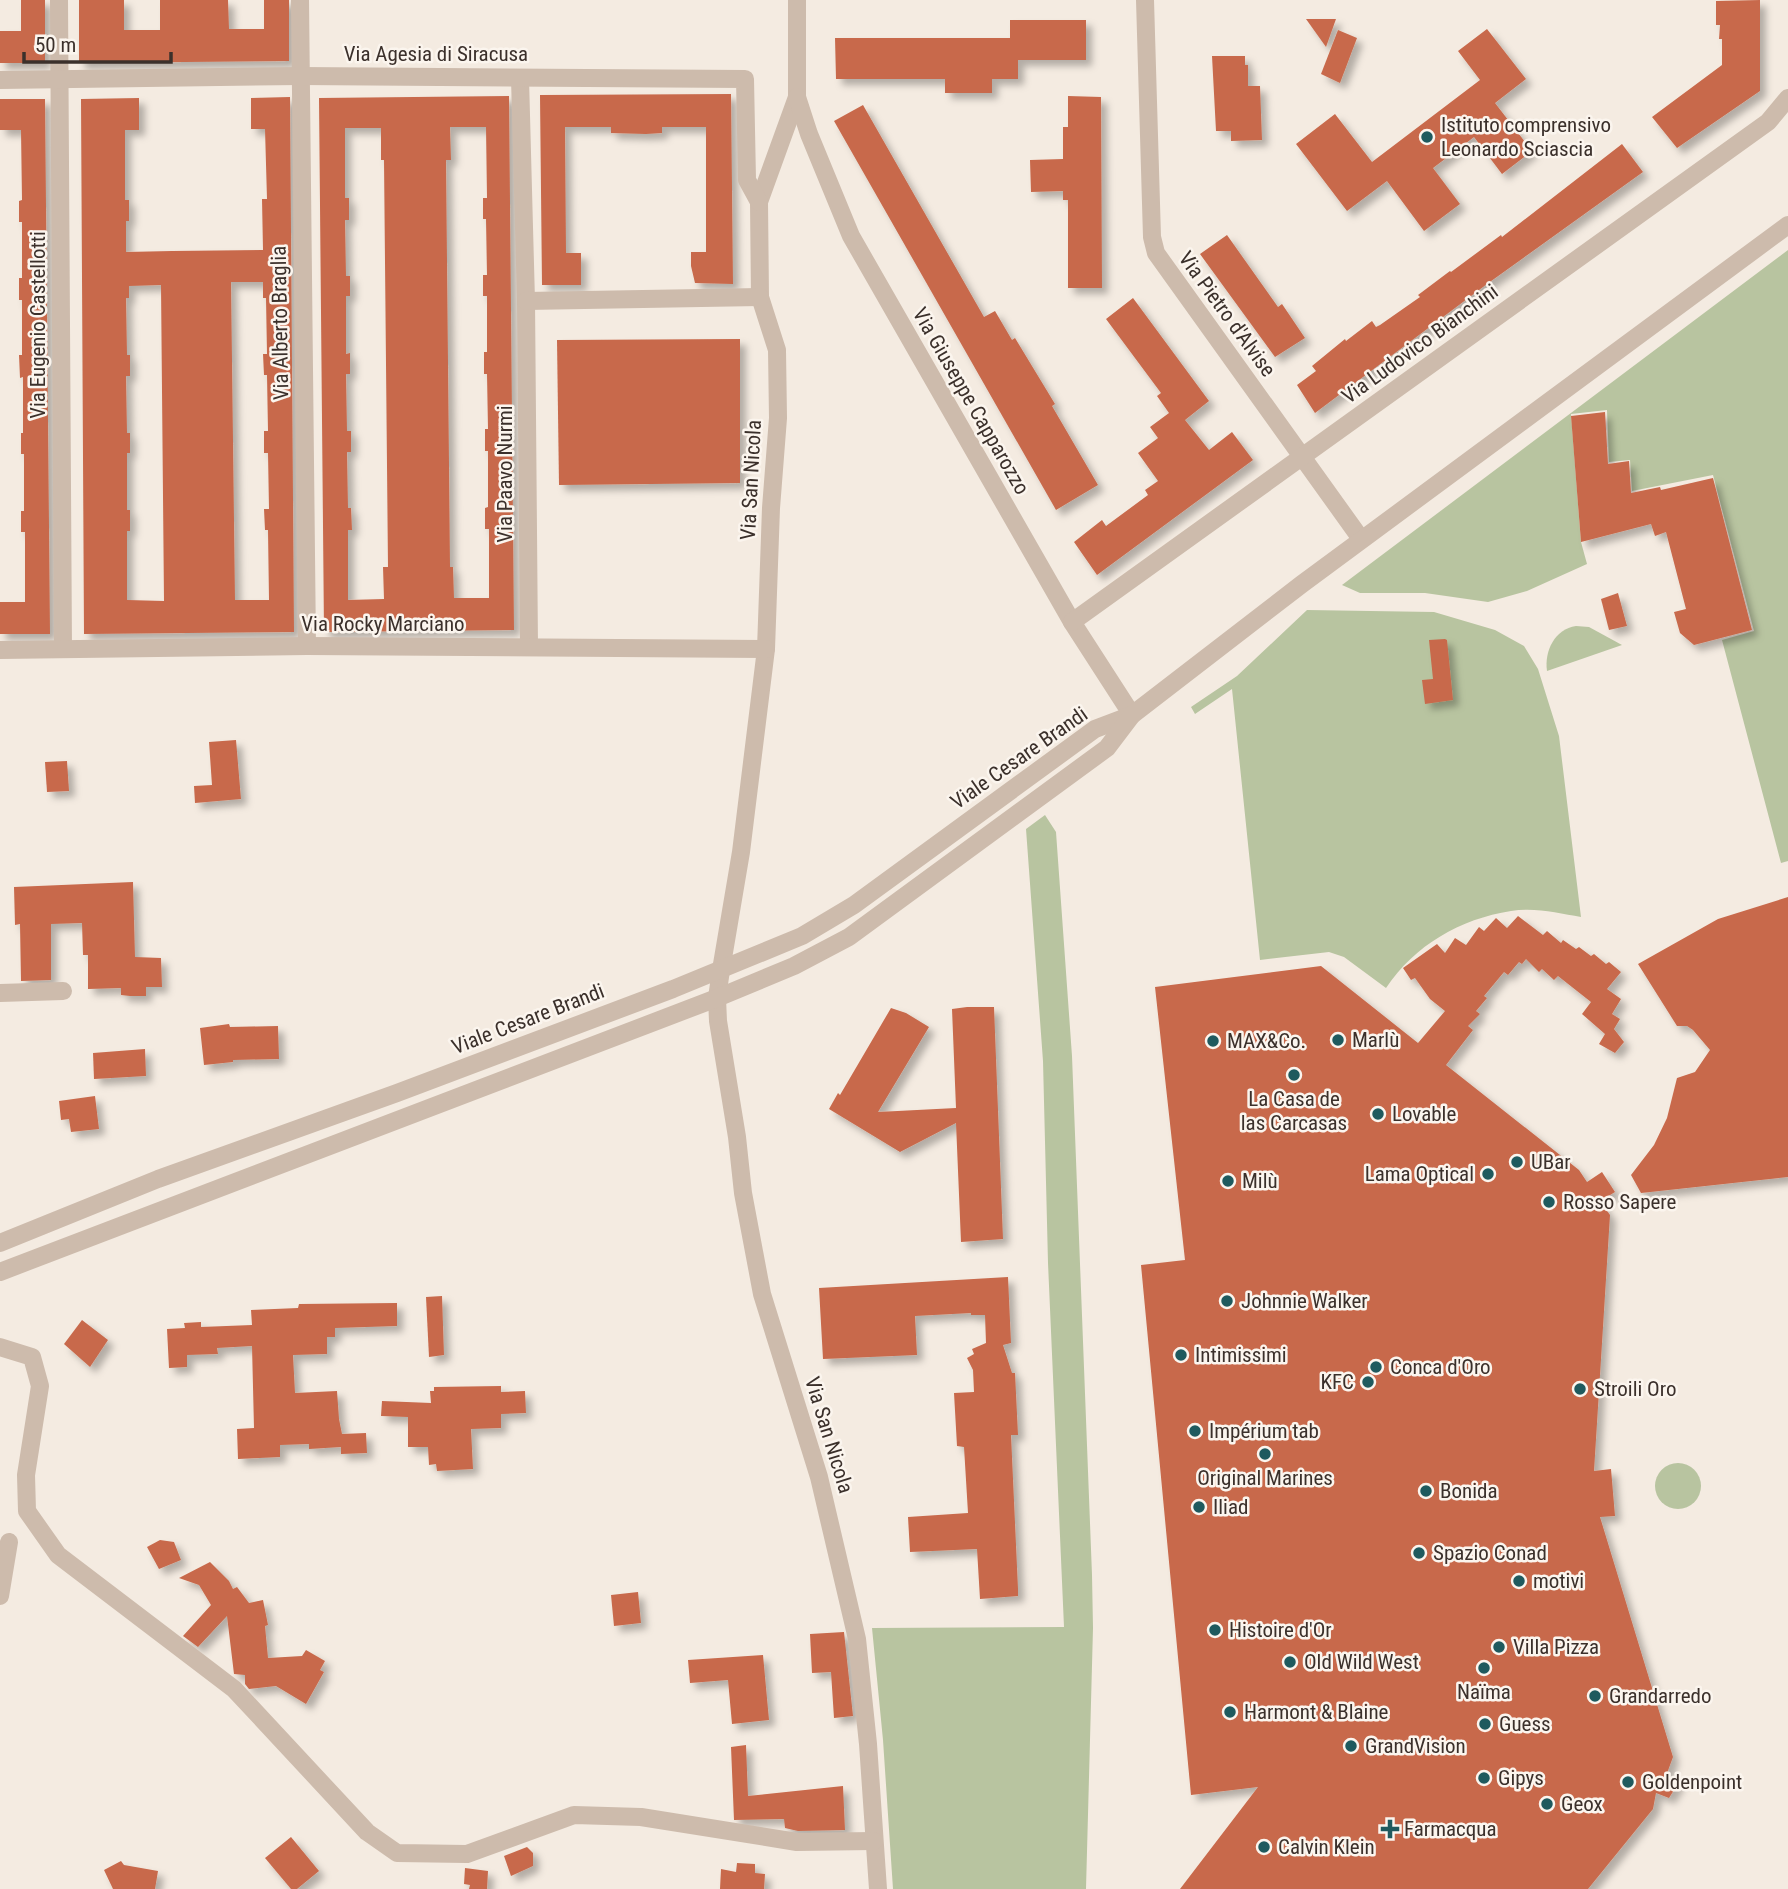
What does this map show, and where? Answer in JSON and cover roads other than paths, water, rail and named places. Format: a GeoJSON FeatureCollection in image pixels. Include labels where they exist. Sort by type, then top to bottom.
{"type":"FeatureCollection","features":[{"type":"Feature","properties":{"kind":"street","name":"Via Eugenio Castellotti"},"geometry":{"type":"LineString","coordinates":[[60,0],[63,649]]}},
{"type":"Feature","properties":{"kind":"street","name":"Via Alberto Braglia"},"geometry":{"type":"LineString","coordinates":[[300,0],[307,646]]}},
{"type":"Feature","properties":{"kind":"street","name":"Via San Nicola"},"geometry":{"type":"LineString","coordinates":[[797,0],[797,97],[759,202],[760,297],[777,350],[778,418],[771,508],[766,649],[741,852],[718,998],[743,1193],[762,1294],[819,1477],[857,1639],[868,1744],[878,1889]]}},
{"type":"Feature","properties":{"kind":"street","name":"Via Pietro d'Alvise"},"geometry":{"type":"LineString","coordinates":[[1145,0],[1152,237],[1156,253],[1361,539]]}},
{"type":"Feature","properties":{"kind":"street","name":"Via Agesia di Siracusa"},"geometry":{"type":"LineString","coordinates":[[0,80],[300,76],[745,79],[747,180],[759,202]]}},
{"type":"Feature","properties":{"kind":"street","name":"Via Paavo Nurmi"},"geometry":{"type":"LineString","coordinates":[[520,78],[526,301],[528,647]]}},
{"type":"Feature","properties":{"kind":"street","name":"Via Giuseppe Capparozzo"},"geometry":{"type":"LineString","coordinates":[[797,97],[809,134],[851,236],[1072,622],[1132,715]]}},
{"type":"Feature","properties":{"kind":"street","name":"Via Ludovico Bianchini"},"geometry":{"type":"LineString","coordinates":[[1072,622],[1768,122],[1788,98]]}},
{"type":"Feature","properties":{"kind":"street"},"geometry":{"type":"LineString","coordinates":[[1132,715],[1361,539],[1788,225]]}},
{"type":"Feature","properties":{"kind":"street"},"geometry":{"type":"LineString","coordinates":[[526,301],[760,297]]}},
{"type":"Feature","properties":{"kind":"street","name":"Via Rocky Marciano"},"geometry":{"type":"LineString","coordinates":[[0,650],[307,646],[766,649]]}},
{"type":"Feature","properties":{"kind":"street","name":"Viale Cesare Brandi"},"geometry":{"type":"LineString","coordinates":[[0,1243],[158,1180],[721,970],[802,936],[829,922],[1095,729],[1132,715]]}},
{"type":"Feature","properties":{"kind":"street","name":"Viale Cesare Brandi"},"geometry":{"type":"LineString","coordinates":[[0,1272],[718,998],[825,951],[878,918],[1107,748],[1132,715]]}},
{"type":"Feature","properties":{"kind":"street"},"geometry":{"type":"LineString","coordinates":[[0,993],[63,991]]}},
{"type":"Feature","properties":{"kind":"street"},"geometry":{"type":"LineString","coordinates":[[0,1347],[32,1357],[40,1386],[26,1475],[27,1511],[58,1555],[234,1689],[367,1832],[397,1853],[467,1854],[574,1815],[641,1817],[797,1842],[874,1841]]}},
{"type":"Feature","properties":{"kind":"street"},"geometry":{"type":"LineString","coordinates":[[0,1597],[9,1542]]}},
{"type":"Feature","properties":{"kind":"place","name":"Istituto comprensivo Leonardo Sciascia"},"geometry":{"type":"Point","coordinates":[1427,137]}},
{"type":"Feature","properties":{"kind":"place","name":"Marlù"},"geometry":{"type":"Point","coordinates":[1338,1040]}},
{"type":"Feature","properties":{"kind":"place","name":"MAX&Co."},"geometry":{"type":"Point","coordinates":[1213,1041]}},
{"type":"Feature","properties":{"kind":"place","name":"La Casa de las Carcasas"},"geometry":{"type":"Point","coordinates":[1294,1075]}},
{"type":"Feature","properties":{"kind":"place","name":"Lovable"},"geometry":{"type":"Point","coordinates":[1378,1114]}},
{"type":"Feature","properties":{"kind":"place","name":"UBar"},"geometry":{"type":"Point","coordinates":[1517,1162]}},
{"type":"Feature","properties":{"kind":"place","name":"Lama Optical"},"geometry":{"type":"Point","coordinates":[1488,1174]}},
{"type":"Feature","properties":{"kind":"place","name":"Milù"},"geometry":{"type":"Point","coordinates":[1228,1181]}},
{"type":"Feature","properties":{"kind":"place","name":"Rosso Sapere"},"geometry":{"type":"Point","coordinates":[1549,1202]}},
{"type":"Feature","properties":{"kind":"place","name":"Johnnie Walker"},"geometry":{"type":"Point","coordinates":[1227,1301]}},
{"type":"Feature","properties":{"kind":"place","name":"Intimissimi"},"geometry":{"type":"Point","coordinates":[1181,1355]}},
{"type":"Feature","properties":{"kind":"place","name":"Conca d'Oro"},"geometry":{"type":"Point","coordinates":[1376,1367]}},
{"type":"Feature","properties":{"kind":"place","name":"KFC"},"geometry":{"type":"Point","coordinates":[1368,1382]}},
{"type":"Feature","properties":{"kind":"place","name":"Stroili Oro"},"geometry":{"type":"Point","coordinates":[1580,1389]}},
{"type":"Feature","properties":{"kind":"place","name":"Impérium tab"},"geometry":{"type":"Point","coordinates":[1195,1431]}},
{"type":"Feature","properties":{"kind":"place","name":"Original Marines"},"geometry":{"type":"Point","coordinates":[1265,1454]}},
{"type":"Feature","properties":{"kind":"place","name":"Bonida"},"geometry":{"type":"Point","coordinates":[1426,1491]}},
{"type":"Feature","properties":{"kind":"place","name":"Iliad"},"geometry":{"type":"Point","coordinates":[1199,1507]}},
{"type":"Feature","properties":{"kind":"place","name":"Spazio Conad"},"geometry":{"type":"Point","coordinates":[1419,1553]}},
{"type":"Feature","properties":{"kind":"place","name":"motivi"},"geometry":{"type":"Point","coordinates":[1519,1581]}},
{"type":"Feature","properties":{"kind":"place","name":"Histoire d'Or"},"geometry":{"type":"Point","coordinates":[1215,1630]}},
{"type":"Feature","properties":{"kind":"place","name":"Villa Pizza"},"geometry":{"type":"Point","coordinates":[1499,1647]}},
{"type":"Feature","properties":{"kind":"place","name":"Old Wild West"},"geometry":{"type":"Point","coordinates":[1290,1662]}},
{"type":"Feature","properties":{"kind":"place","name":"Naïma"},"geometry":{"type":"Point","coordinates":[1484,1668]}},
{"type":"Feature","properties":{"kind":"place","name":"Grandarredo"},"geometry":{"type":"Point","coordinates":[1595,1696]}},
{"type":"Feature","properties":{"kind":"place","name":"Harmont & Blaine"},"geometry":{"type":"Point","coordinates":[1230,1712]}},
{"type":"Feature","properties":{"kind":"place","name":"Guess"},"geometry":{"type":"Point","coordinates":[1485,1724]}},
{"type":"Feature","properties":{"kind":"place","name":"GrandVision"},"geometry":{"type":"Point","coordinates":[1351,1746]}},
{"type":"Feature","properties":{"kind":"place","name":"Gipys"},"geometry":{"type":"Point","coordinates":[1484,1778]}},
{"type":"Feature","properties":{"kind":"place","name":"Goldenpoint"},"geometry":{"type":"Point","coordinates":[1628,1782]}},
{"type":"Feature","properties":{"kind":"place","name":"Geox"},"geometry":{"type":"Point","coordinates":[1547,1804]}},
{"type":"Feature","properties":{"kind":"place","name":"Farmacqua"},"geometry":{"type":"Point","coordinates":[1390,1829]}},
{"type":"Feature","properties":{"kind":"place","name":"Calvin Klein"},"geometry":{"type":"Point","coordinates":[1264,1847]}}]}
